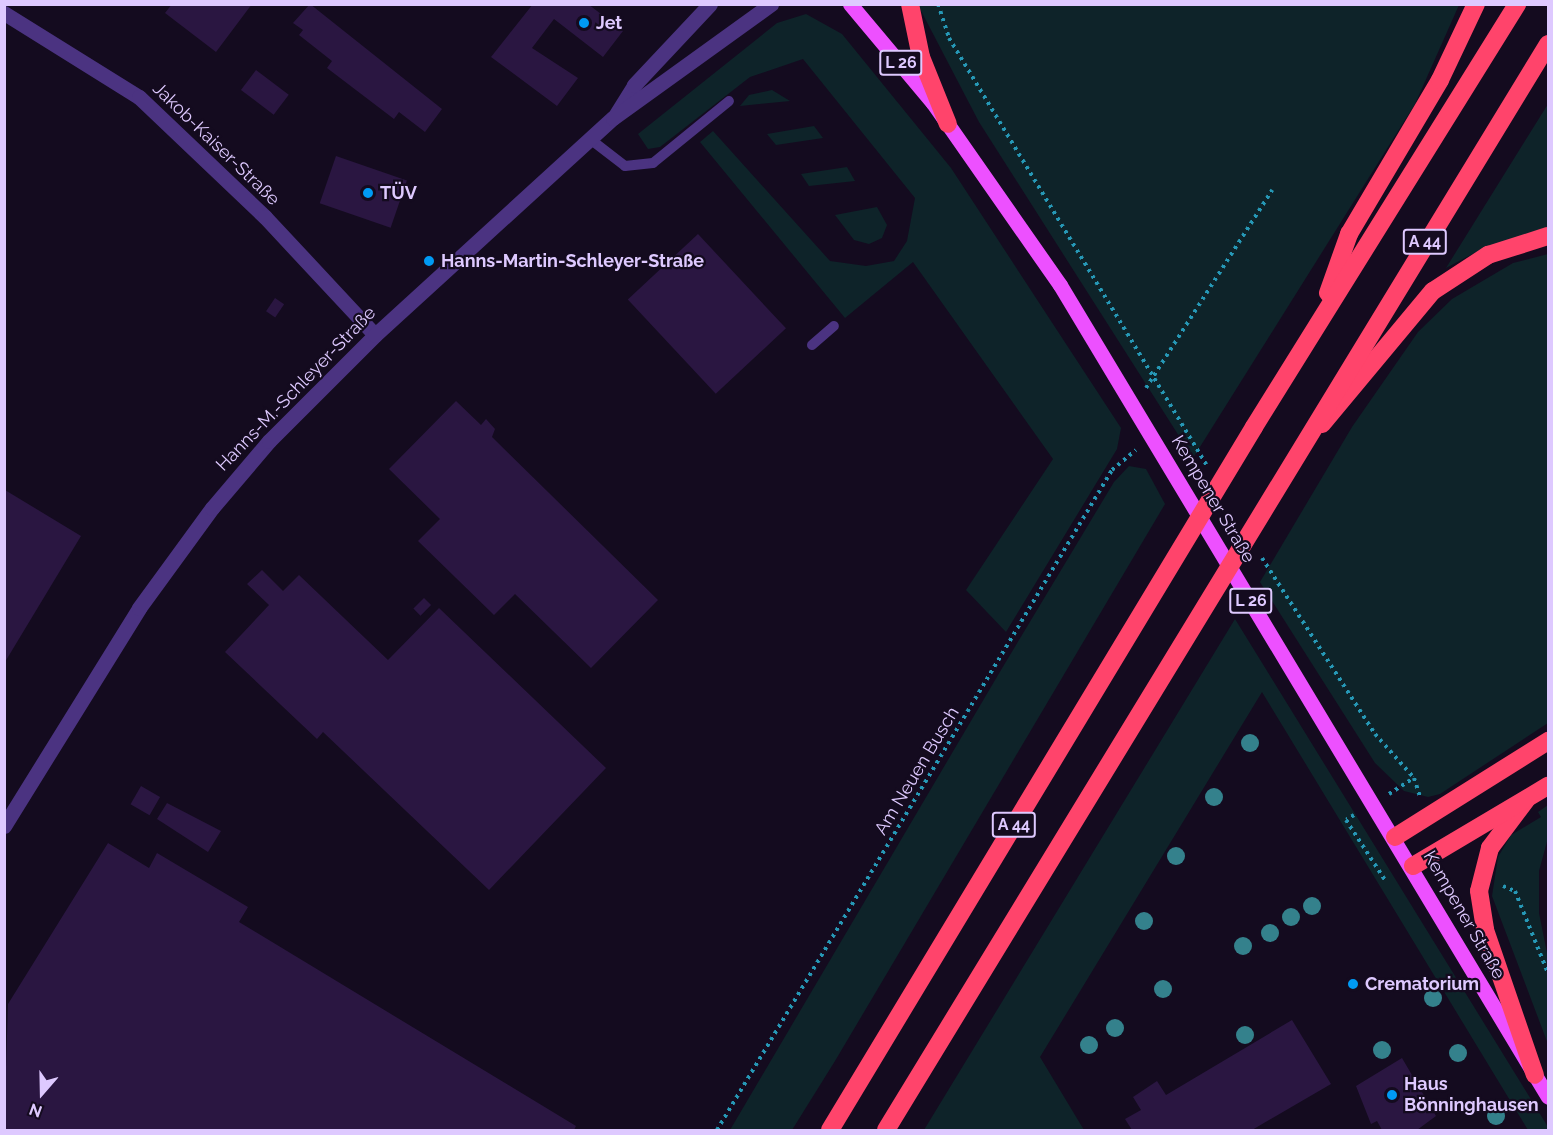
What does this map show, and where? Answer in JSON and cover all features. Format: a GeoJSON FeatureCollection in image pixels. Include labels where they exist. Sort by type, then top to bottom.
{"type":"FeatureCollection","features":[{"type":"Feature","properties":{"kind":"highway"},"geometry":{"type":"LineString","coordinates":[[910,4],[921,57],[948,124]]}},
{"type":"Feature","properties":{"kind":"highway"},"geometry":{"type":"LineString","coordinates":[[1322,317],[1349,234],[1445,71],[1476,4]]}},
{"type":"Feature","properties":{"kind":"highway","name":"A 44"},"geometry":{"type":"LineString","coordinates":[[830,1131],[1254,427],[1516,4]]}},
{"type":"Feature","properties":{"kind":"highway","name":"A 44"},"geometry":{"type":"LineString","coordinates":[[886,1131],[1303,442],[1548,44]]}},
{"type":"Feature","properties":{"kind":"highway"},"geometry":{"type":"LineString","coordinates":[[1303,442],[1342,404],[1433,291],[1488,255],[1548,236]]}},
{"type":"Feature","properties":{"kind":"highway"},"geometry":{"type":"LineString","coordinates":[[1395,837],[1548,741]]}},
{"type":"Feature","properties":{"kind":"highway"},"geometry":{"type":"LineString","coordinates":[[1413,866],[1548,786]]}},
{"type":"Feature","properties":{"kind":"highway"},"geometry":{"type":"LineString","coordinates":[[1526,800],[1494,840],[1481,878],[1485,930],[1535,1075]]}},
{"type":"Feature","properties":{"kind":"main road","name":"Kempener Straße"},"geometry":{"type":"LineString","coordinates":[[850,4],[948,124],[1049,267],[1413,866],[1548,1097]]}},
{"type":"Feature","properties":{"kind":"street","name":"Hanns-M.-Schleyer-Straße"},"geometry":{"type":"LineString","coordinates":[[613,118],[634,85],[710,4]]}},
{"type":"Feature","properties":{"kind":"street","name":"Hanns-M.-Schleyer-Straße"},"geometry":{"type":"LineString","coordinates":[[4,826],[111,651],[181,547],[269,441],[375,335],[613,118],[771,4]]}},
{"type":"Feature","properties":{"kind":"street","name":"Jakob-Kaiser-Straße"},"geometry":{"type":"LineString","coordinates":[[4,13],[139,97],[265,217],[375,335]]}},
{"type":"Feature","properties":{"kind":"lane"},"geometry":{"type":"LineString","coordinates":[[590,139],[626,166],[653,163],[729,101]]}},
{"type":"Feature","properties":{"kind":"lane"},"geometry":{"type":"LineString","coordinates":[[812,345],[834,326]]}},
{"type":"Feature","properties":{"kind":"path"},"geometry":{"type":"LineString","coordinates":[[938,4],[949,38],[1213,474]]}},
{"type":"Feature","properties":{"kind":"path"},"geometry":{"type":"LineString","coordinates":[[1134,406],[1272,190]]}},
{"type":"Feature","properties":{"kind":"path","name":"Am Neuen Busch"},"geometry":{"type":"LineString","coordinates":[[717,1131],[1112,470],[1154,438]]}},
{"type":"Feature","properties":{"kind":"path"},"geometry":{"type":"LineString","coordinates":[[1259,554],[1375,735],[1414,778],[1428,817]]}},
{"type":"Feature","properties":{"kind":"path"},"geometry":{"type":"LineString","coordinates":[[1481,878],[1515,891],[1548,973]]}},
{"type":"Feature","properties":{"kind":"shaded area"},"geometry":{"type":"Polygon","coordinates":[[[918,5],[1459,5],[1415,104],[1193,458],[979,122],[918,5]]]}},
{"type":"Feature","properties":{"kind":"shaded area"},"geometry":{"type":"Polygon","coordinates":[[[806,14],[842,34],[951,168],[1121,428],[1117,449],[1006,632],[966,590],[1053,459],[913,262],[845,318],[700,142],[713,131],[830,261],[866,266],[894,261],[907,241],[915,198],[803,59],[750,77],[660,147],[648,149],[638,134],[777,23],[806,14]]]}},
{"type":"Feature","properties":{"kind":"shaded area"},"geometry":{"type":"Polygon","coordinates":[[[772,90],[790,101],[740,106],[749,95],[772,90]]]}},
{"type":"Feature","properties":{"kind":"shaded area"},"geometry":{"type":"Polygon","coordinates":[[[1548,104],[1548,227],[1482,249],[1446,268],[1548,104]]]}},
{"type":"Feature","properties":{"kind":"shaded area"},"geometry":{"type":"Polygon","coordinates":[[[814,126],[823,138],[776,145],[767,134],[814,126]]]}},
{"type":"Feature","properties":{"kind":"shaded area"},"geometry":{"type":"Polygon","coordinates":[[[847,167],[855,181],[809,186],[801,174],[847,167]]]}},
{"type":"Feature","properties":{"kind":"shaded area"},"geometry":{"type":"Polygon","coordinates":[[[877,207],[887,225],[882,238],[869,244],[854,240],[835,215],[877,207]]]}},
{"type":"Feature","properties":{"kind":"shaded area"},"geometry":{"type":"Polygon","coordinates":[[[1548,254],[1548,723],[1440,794],[1428,797],[1404,791],[1375,763],[1260,582],[1352,427],[1418,332],[1452,299],[1513,263],[1548,254]]]}},
{"type":"Feature","properties":{"kind":"shaded area"},"geometry":{"type":"Polygon","coordinates":[[[1129,466],[1146,469],[1165,504],[835,1061],[792,1130],[730,1130],[1001,670],[1114,482],[1129,466]]]}},
{"type":"Feature","properties":{"kind":"shaded area"},"geometry":{"type":"Polygon","coordinates":[[[1235,619],[1548,1130],[1528,1130],[1262,692],[1040,1057],[1084,1130],[924,1130],[1235,619]]]}},
{"type":"Feature","properties":{"kind":"shaded area"},"geometry":{"type":"Polygon","coordinates":[[[1548,805],[1548,838],[1539,871],[1539,913],[1548,958],[1548,1044],[1492,896],[1498,857],[1511,835],[1541,817],[1538,812],[1548,805]]]}},
{"type":"Feature","properties":{"kind":"building"},"geometry":{"type":"Polygon","coordinates":[[[172,4],[252,4],[216,52],[165,13],[172,4]]]}},
{"type":"Feature","properties":{"kind":"building"},"geometry":{"type":"Polygon","coordinates":[[[310,4],[442,109],[425,132],[399,112],[394,119],[327,68],[332,61],[299,35],[303,30],[293,23],[310,4]]]}},
{"type":"Feature","properties":{"kind":"building"},"geometry":{"type":"Polygon","coordinates":[[[533,4],[588,4],[623,31],[603,57],[554,19],[532,48],[578,78],[557,106],[491,57],[533,4]]]}},
{"type":"Feature","properties":{"kind":"building"},"geometry":{"type":"Polygon","coordinates":[[[256,70],[289,95],[274,115],[241,90],[256,70]]]}},
{"type":"Feature","properties":{"kind":"building"},"geometry":{"type":"Polygon","coordinates":[[[336,156],[407,180],[391,228],[320,203],[336,156]]]}},
{"type":"Feature","properties":{"kind":"building"},"geometry":{"type":"Polygon","coordinates":[[[698,234],[786,328],[716,394],[628,299],[698,234]]]}},
{"type":"Feature","properties":{"kind":"building"},"geometry":{"type":"Polygon","coordinates":[[[275,298],[284,304],[275,317],[266,311],[275,298]]]}},
{"type":"Feature","properties":{"kind":"building"},"geometry":{"type":"Polygon","coordinates":[[[456,401],[481,425],[486,419],[495,429],[492,437],[658,600],[591,668],[515,594],[494,615],[418,541],[440,519],[389,469],[456,401]]]}},
{"type":"Feature","properties":{"kind":"building"},"geometry":{"type":"Polygon","coordinates":[[[5,490],[81,536],[5,662],[5,490]]]}},
{"type":"Feature","properties":{"kind":"building"},"geometry":{"type":"Polygon","coordinates":[[[262,570],[283,591],[299,575],[388,660],[439,608],[606,768],[489,890],[323,732],[317,739],[225,652],[269,605],[247,584],[262,570]]]}},
{"type":"Feature","properties":{"kind":"building"},"geometry":{"type":"Polygon","coordinates":[[[424,598],[431,605],[420,616],[413,609],[424,598]]]}},
{"type":"Feature","properties":{"kind":"building"},"geometry":{"type":"Polygon","coordinates":[[[141,786],[160,797],[150,815],[130,804],[141,786]]]}},
{"type":"Feature","properties":{"kind":"building"},"geometry":{"type":"Polygon","coordinates":[[[167,803],[221,831],[208,852],[157,819],[167,803]]]}},
{"type":"Feature","properties":{"kind":"building"},"geometry":{"type":"Polygon","coordinates":[[[108,843],[149,868],[157,853],[248,907],[239,922],[576,1126],[574,1130],[4,1130],[8,1004],[108,843]]]}},
{"type":"Feature","properties":{"kind":"building"},"geometry":{"type":"Polygon","coordinates":[[[1292,1020],[1331,1084],[1252,1130],[1132,1130],[1125,1119],[1141,1110],[1133,1097],[1157,1081],[1166,1095],[1292,1020]]]}},
{"type":"Feature","properties":{"kind":"building","name":"Haus Bönninghausen"},"geometry":{"type":"Polygon","coordinates":[[[1402,1058],[1436,1116],[1417,1130],[1382,1130],[1377,1121],[1371,1124],[1356,1086],[1402,1058]]]}},
{"type":"Feature","properties":{"kind":"place","name":"Jet"},"geometry":{"type":"Point","coordinates":[584,23]}},
{"type":"Feature","properties":{"kind":"place","name":"TÜV"},"geometry":{"type":"Point","coordinates":[368,193]}},
{"type":"Feature","properties":{"kind":"place","name":"Hanns-Martin-Schleyer-Straße"},"geometry":{"type":"Point","coordinates":[429,261]}},
{"type":"Feature","properties":{"kind":"place","name":"Crematorium"},"geometry":{"type":"Point","coordinates":[1353,984]}},
{"type":"Feature","properties":{"kind":"place","name":"Haus Bönninghausen"},"geometry":{"type":"Point","coordinates":[1392,1095]}}]}
